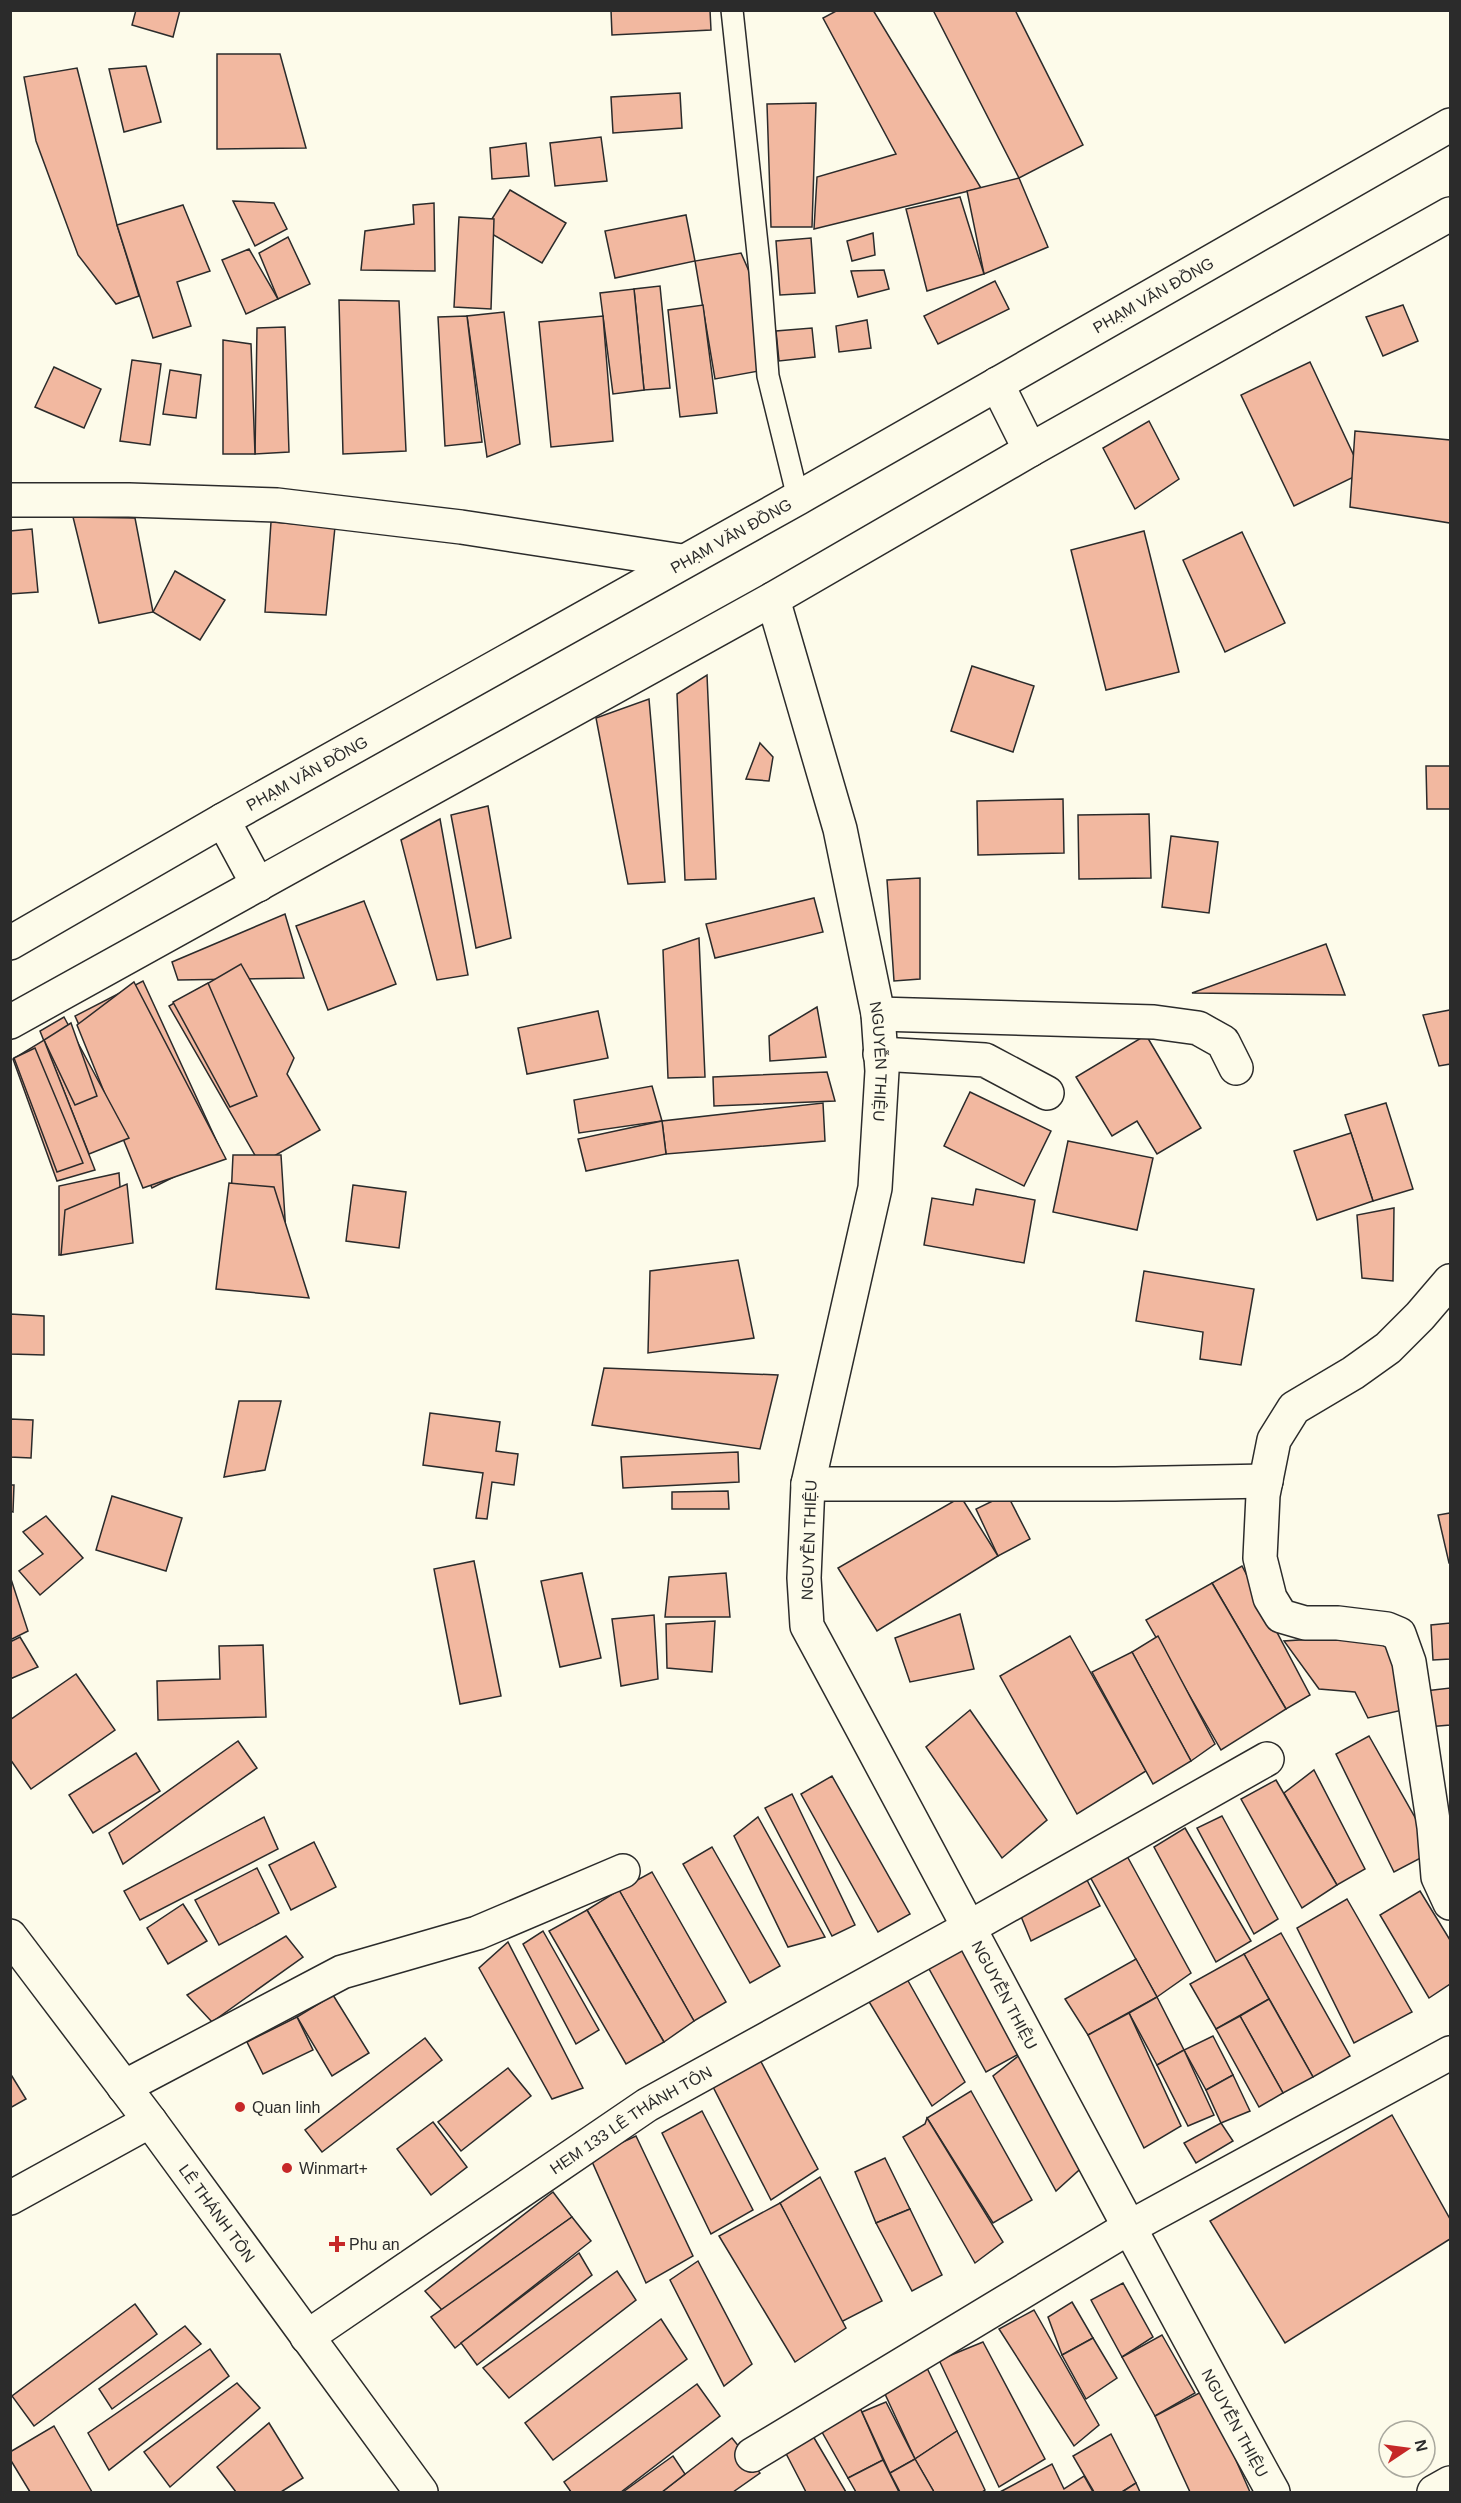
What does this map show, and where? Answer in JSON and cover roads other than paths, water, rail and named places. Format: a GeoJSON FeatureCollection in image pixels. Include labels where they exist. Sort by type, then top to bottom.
{"type":"FeatureCollection","features":[{"type":"Feature","properties":{"kind":"street","name":"PHẠM VĂN ĐỒNG"},"geometry":{"type":"LineString","coordinates":[[10,943],[223,820],[798,498],[1450,125]]}},
{"type":"Feature","properties":{"kind":"street"},"geometry":{"type":"LineString","coordinates":[[10,1022],[773,599],[1030,450],[1450,214]]}},
{"type":"Feature","properties":{"kind":"street"},"geometry":{"type":"LineString","coordinates":[[997,384],[1030,450]]}},
{"type":"Feature","properties":{"kind":"street"},"geometry":{"type":"LineString","coordinates":[[10,500],[129,500],[277,505],[461,527],[682,561]]}},
{"type":"Feature","properties":{"kind":"street","name":"NGUYỄN THIỆU"},"geometry":{"type":"LineString","coordinates":[[773,599],[840,829],[878,1014],[882,1071],[875,1188],[808,1484],[804,1578],[807,1626],[970,1927],[1128,2228],[1273,2493]]}},
{"type":"Feature","properties":{"kind":"street"},"geometry":{"type":"LineString","coordinates":[[223,820],[258,885]]}},
{"type":"Feature","properties":{"kind":"street"},"geometry":{"type":"LineString","coordinates":[[878,1014],[1154,1022],[1198,1028],[1223,1042],[1236,1068]]}},
{"type":"Feature","properties":{"kind":"street"},"geometry":{"type":"LineString","coordinates":[[880,1054],[985,1060],[1047,1093]]}},
{"type":"Feature","properties":{"kind":"street"},"geometry":{"type":"LineString","coordinates":[[1450,1281],[1388,1348],[1353,1373],[1294,1408],[1274,1440],[1266,1481],[1260,1558],[1270,1598],[1281,1616],[1305,1623],[1338,1623],[1387,1629],[1399,1634],[1409,1662],[1434,1827],[1438,1877],[1450,1903]]}},
{"type":"Feature","properties":{"kind":"street"},"geometry":{"type":"LineString","coordinates":[[808,1484],[1115,1484],[1266,1481]]}},
{"type":"Feature","properties":{"kind":"street","name":"HEM 133 LÊ THÁNH TÔN"},"geometry":{"type":"LineString","coordinates":[[307,2337],[647,2105],[970,1927],[1267,1759]]}},
{"type":"Feature","properties":{"kind":"street"},"geometry":{"type":"LineString","coordinates":[[124,2087],[342,1972],[477,1933],[623,1871]]}},
{"type":"Feature","properties":{"kind":"street","name":"LÊ THÁNH TÔN"},"geometry":{"type":"LineString","coordinates":[[10,1936],[150,2121],[421,2493]]}},
{"type":"Feature","properties":{"kind":"street"},"geometry":{"type":"LineString","coordinates":[[752,2455],[1128,2228],[1450,2053]]}},
{"type":"Feature","properties":{"kind":"street"},"geometry":{"type":"LineString","coordinates":[[10,2198],[150,2121]]}},
{"type":"Feature","properties":{"kind":"street"},"geometry":{"type":"LineString","coordinates":[[1434,2493],[1450,2483]]}},
{"type":"Feature","properties":{"kind":"lane"},"geometry":{"type":"LineString","coordinates":[[732,10],[760,272],[768,376],[798,498]]}},
{"type":"Feature","properties":{"kind":"place","name":"Quan linh"},"geometry":{"type":"Point","coordinates":[240,2107]}},
{"type":"Feature","properties":{"kind":"place","name":"Winmart+"},"geometry":{"type":"Point","coordinates":[287,2168]}},
{"type":"Feature","properties":{"kind":"place","name":"Phu an"},"geometry":{"type":"Point","coordinates":[337,2244]}}]}
